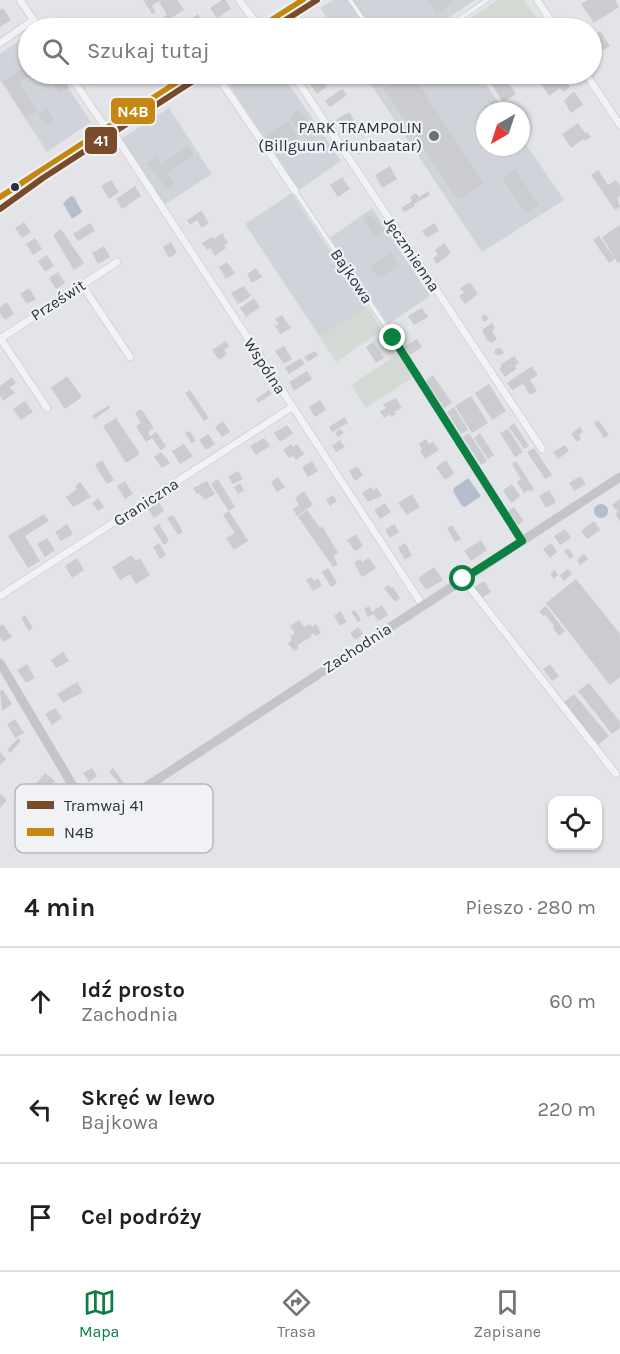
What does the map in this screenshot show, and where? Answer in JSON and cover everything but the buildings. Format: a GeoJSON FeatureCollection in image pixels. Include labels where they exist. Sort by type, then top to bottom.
{"type":"FeatureCollection","features":[{"type":"Feature","properties":{"kind":"street"},"geometry":{"type":"LineString","coordinates":[[20,0],[32,18]]}},
{"type":"Feature","properties":{"kind":"street"},"geometry":{"type":"LineString","coordinates":[[239,0],[252,18]]}},
{"type":"Feature","properties":{"kind":"street"},"geometry":{"type":"LineString","coordinates":[[275,18],[303,0]]}},
{"type":"Feature","properties":{"kind":"street"},"geometry":{"type":"LineString","coordinates":[[537,0],[549,18]]}},
{"type":"Feature","properties":{"kind":"street"},"geometry":{"type":"LineString","coordinates":[[0,43],[18,30]]}},
{"type":"Feature","properties":{"kind":"street","name":"Wspólna"},"geometry":{"type":"LineString","coordinates":[[76,84],[107,127],[423,606]]}},
{"type":"Feature","properties":{"kind":"street"},"geometry":{"type":"LineString","coordinates":[[0,197],[174,84]]}},
{"type":"Feature","properties":{"kind":"street","name":"Bajkowa"},"geometry":{"type":"LineString","coordinates":[[223,84],[295,191]]}},
{"type":"Feature","properties":{"kind":"street","name":"Jęczmienna"},"geometry":{"type":"LineString","coordinates":[[300,84],[542,449]]}},
{"type":"Feature","properties":{"kind":"street"},"geometry":{"type":"LineString","coordinates":[[593,84],[620,125]]}},
{"type":"Feature","properties":{"kind":"street","name":"Prześwit"},"geometry":{"type":"LineString","coordinates":[[0,338],[117,262]]}},
{"type":"Feature","properties":{"kind":"street"},"geometry":{"type":"LineString","coordinates":[[82,285],[130,357]]}},
{"type":"Feature","properties":{"kind":"street"},"geometry":{"type":"LineString","coordinates":[[0,338],[47,408]]}},
{"type":"Feature","properties":{"kind":"street","name":"Bajkowa"},"geometry":{"type":"LineString","coordinates":[[393,338],[522,541]]}},
{"type":"Feature","properties":{"kind":"street","name":"Graniczna"},"geometry":{"type":"LineString","coordinates":[[0,596],[292,407]]}},
{"type":"Feature","properties":{"kind":"street","name":"Zachodnia"},"geometry":{"type":"LineString","coordinates":[[151,784],[620,477]]}},
{"type":"Feature","properties":{"kind":"street"},"geometry":{"type":"LineString","coordinates":[[463,579],[616,774]]}},
{"type":"Feature","properties":{"kind":"street","name":"Zachodnia"},"geometry":{"type":"LineString","coordinates":[[0,663],[72,784]]}},
{"type":"Feature","properties":{"kind":"lane"},"geometry":{"type":"LineString","coordinates":[[350,0],[362,18]]}},
{"type":"Feature","properties":{"kind":"lane"},"geometry":{"type":"LineString","coordinates":[[461,18],[488,0]]}},
{"type":"Feature","properties":{"kind":"lane","name":"Bajkowa"},"geometry":{"type":"LineString","coordinates":[[295,191],[393,338]]}},
{"type":"Feature","properties":{"kind":"shaded area"},"geometry":{"type":"Polygon","coordinates":[[[333,0],[475,0],[448,18],[327,18],[320,8],[333,0]]]}},
{"type":"Feature","properties":{"kind":"shaded area"},"geometry":{"type":"Polygon","coordinates":[[[498,0],[524,0],[536,18],[471,18],[498,0]]]}},
{"type":"Feature","properties":{"kind":"shaded area"},"geometry":{"type":"Polygon","coordinates":[[[18,41],[18,84],[66,84],[91,122],[47,152],[0,80],[0,54],[18,41]]]}},
{"type":"Feature","properties":{"kind":"shaded area"},"geometry":{"type":"Polygon","coordinates":[[[229,84],[289,84],[341,161],[299,190],[229,84]]]}},
{"type":"Feature","properties":{"kind":"shaded area"},"geometry":{"type":"Polygon","coordinates":[[[371,84],[486,84],[498,102],[476,102],[476,156],[530,156],[530,150],[564,200],[482,252],[371,84]]]}},
{"type":"Feature","properties":{"kind":"shaded area"},"geometry":{"type":"Polygon","coordinates":[[[169,108],[212,174],[164,205],[121,139],[169,108]]]}},
{"type":"Feature","properties":{"kind":"shaded area"},"geometry":{"type":"Polygon","coordinates":[[[292,193],[368,308],[320,337],[245,224],[292,193]]]}},
{"type":"Feature","properties":{"kind":"shaded area"},"geometry":{"type":"Polygon","coordinates":[[[372,208],[430,296],[388,324],[330,238],[372,208]]]}},
{"type":"Feature","properties":{"kind":"shaded area"},"geometry":{"type":"Polygon","coordinates":[[[368,308],[382,330],[336,362],[320,337],[368,308]]]}},
{"type":"Feature","properties":{"kind":"shaded area"},"geometry":{"type":"Polygon","coordinates":[[[398,354],[410,371],[410,379],[366,408],[351,385],[398,354]]]}},
{"type":"Feature","properties":{"kind":"water"},"geometry":{"type":"Polygon","coordinates":[[[71,196],[74,197],[82,212],[72,219],[63,203],[71,196]]]}},
{"type":"Feature","properties":{"kind":"water"},"geometry":{"type":"Polygon","coordinates":[[[468,478],[481,496],[465,507],[453,491],[468,478]]]}},
{"type":"Feature","properties":{"kind":"water"},"geometry":{"type":"Polygon","coordinates":[[[598,504],[604,504],[608,511],[604,518],[598,518],[594,514],[594,508],[598,504]]]}},
{"type":"Feature","properties":{"kind":"tram line","name":"41"},"geometry":{"type":"LineString","coordinates":[[289,18],[317,0]]}},
{"type":"Feature","properties":{"kind":"tram line","name":"41"},"geometry":{"type":"LineString","coordinates":[[0,209],[43,178],[189,84]]}},
{"type":"Feature","properties":{"kind":"transit line","name":"N4B"},"geometry":{"type":"LineString","coordinates":[[275,18],[303,0]]}},
{"type":"Feature","properties":{"kind":"transit line","name":"N4B"},"geometry":{"type":"LineString","coordinates":[[0,197],[175,84]]}},
{"type":"Feature","properties":{"kind":"place","name":"PARK TRAMPOLIN (Billguun Ariunbaatar)"},"geometry":{"type":"Point","coordinates":[434,136]}},
{"type":"Feature","properties":{"kind":"route"},"geometry":{"type":"LineString","coordinates":[[393,338],[522,541],[463,579]]}}]}
